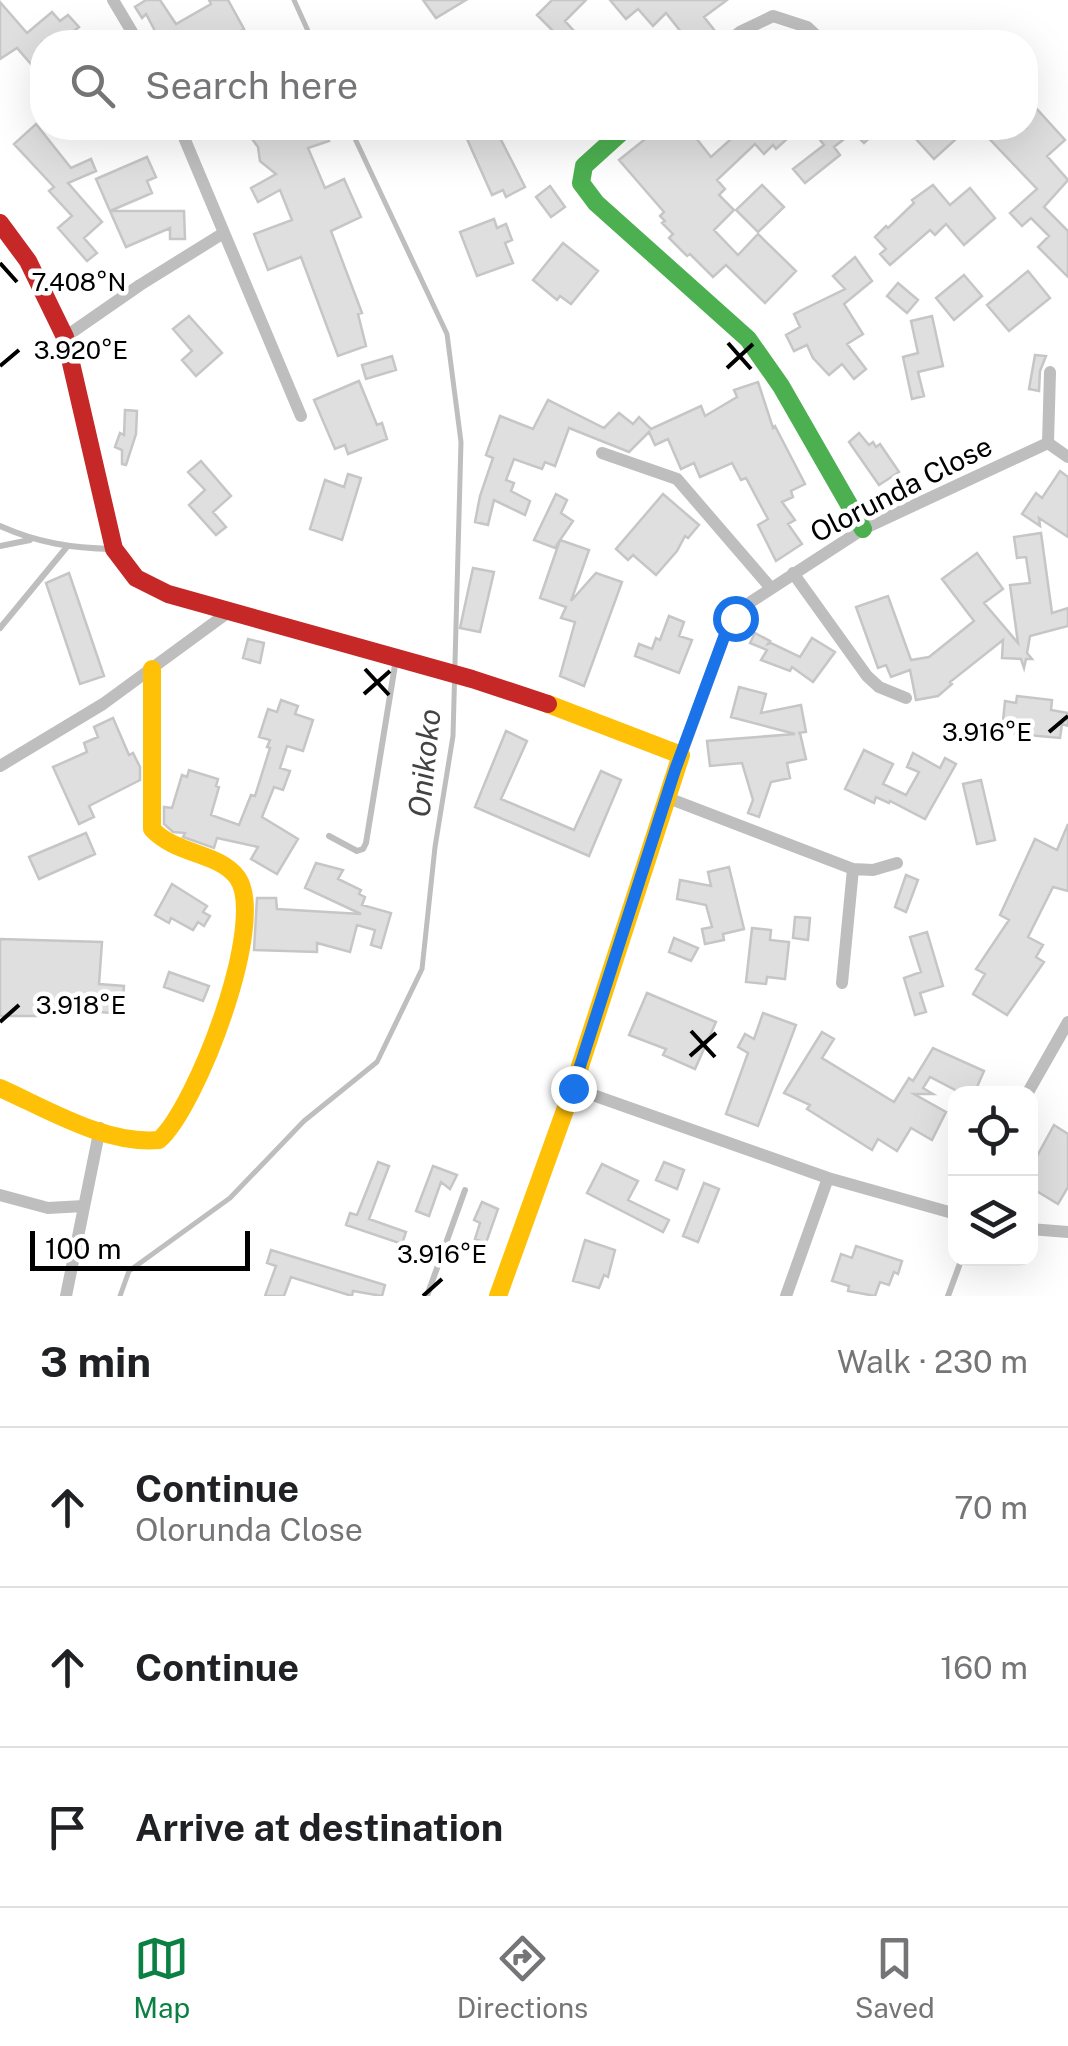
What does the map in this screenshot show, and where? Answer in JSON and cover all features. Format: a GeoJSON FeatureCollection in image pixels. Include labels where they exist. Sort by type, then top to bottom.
{"type":"FeatureCollection","features":[{"type":"Feature","properties":{"kind":"main road"},"geometry":{"type":"LineString","coordinates":[[613,140],[584,166],[582,183],[596,203],[748,340],[781,386],[863,529]]}},
{"type":"Feature","properties":{"kind":"main road"},"geometry":{"type":"LineString","coordinates":[[0,223],[28,261],[65,337],[114,549],[122,567],[138,582],[168,594],[472,680],[610,726],[680,755],[573,1088],[498,1296]]}},
{"type":"Feature","properties":{"kind":"main road"},"geometry":{"type":"LineString","coordinates":[[0,1088],[132,1141],[158,1140],[168,1135],[180,1118],[212,1043],[237,970],[244,930],[243,888],[229,868],[174,848],[160,840],[152,829],[152,669]]}},
{"type":"Feature","properties":{"kind":"street"},"geometry":{"type":"LineString","coordinates":[[114,0],[131,30]]}},
{"type":"Feature","properties":{"kind":"street"},"geometry":{"type":"LineString","coordinates":[[744,30],[772,16],[811,30]]}},
{"type":"Feature","properties":{"kind":"street"},"geometry":{"type":"LineString","coordinates":[[185,140],[301,416]]}},
{"type":"Feature","properties":{"kind":"street"},"geometry":{"type":"LineString","coordinates":[[65,337],[222,234]]}},
{"type":"Feature","properties":{"kind":"street"},"geometry":{"type":"LineString","coordinates":[[1050,372],[1048,443],[1068,458]]}},
{"type":"Feature","properties":{"kind":"street","name":"Olorunda Close"},"geometry":{"type":"LineString","coordinates":[[680,755],[727,629],[746,605],[863,529],[1048,443]]}},
{"type":"Feature","properties":{"kind":"street"},"geometry":{"type":"LineString","coordinates":[[602,453],[677,479],[770,588]]}},
{"type":"Feature","properties":{"kind":"street"},"geometry":{"type":"LineString","coordinates":[[793,573],[867,676],[879,688],[906,698]]}},
{"type":"Feature","properties":{"kind":"street"},"geometry":{"type":"LineString","coordinates":[[0,766],[152,669],[230,611]]}},
{"type":"Feature","properties":{"kind":"street"},"geometry":{"type":"LineString","coordinates":[[668,798],[853,869],[873,870],[897,863]]}},
{"type":"Feature","properties":{"kind":"street"},"geometry":{"type":"LineString","coordinates":[[842,983],[853,869]]}},
{"type":"Feature","properties":{"kind":"street"},"geometry":{"type":"LineString","coordinates":[[1031,1086],[1068,1022]]}},
{"type":"Feature","properties":{"kind":"street"},"geometry":{"type":"LineString","coordinates":[[573,1088],[828,1178],[948,1212]]}},
{"type":"Feature","properties":{"kind":"street"},"geometry":{"type":"LineString","coordinates":[[66,1296],[100,1128]]}},
{"type":"Feature","properties":{"kind":"street"},"geometry":{"type":"LineString","coordinates":[[786,1296],[828,1178]]}},
{"type":"Feature","properties":{"kind":"street"},"geometry":{"type":"LineString","coordinates":[[0,1195],[48,1208],[84,1206]]}},
{"type":"Feature","properties":{"kind":"street"},"geometry":{"type":"LineString","coordinates":[[1038,1230],[1068,1232]]}},
{"type":"Feature","properties":{"kind":"lane"},"geometry":{"type":"LineString","coordinates":[[0,526],[32,540],[66,548],[114,549]]}},
{"type":"Feature","properties":{"kind":"lane"},"geometry":{"type":"LineString","coordinates":[[0,546],[32,540]]}},
{"type":"Feature","properties":{"kind":"lane"},"geometry":{"type":"LineString","coordinates":[[0,628],[66,548]]}},
{"type":"Feature","properties":{"kind":"lane"},"geometry":{"type":"LineString","coordinates":[[329,836],[357,852],[366,843],[396,658]]}},
{"type":"Feature","properties":{"kind":"lane"},"geometry":{"type":"LineString","coordinates":[[426,1296],[466,1190]]}},
{"type":"Feature","properties":{"kind":"lane"},"geometry":{"type":"LineString","coordinates":[[948,1296],[959,1266]]}},
{"type":"Feature","properties":{"kind":"building"},"geometry":{"type":"Polygon","coordinates":[[[146,0],[160,0],[176,24],[211,4],[209,0],[228,0],[244,29],[155,30],[146,14],[142,18],[135,7],[146,0]]]}},
{"type":"Feature","properties":{"kind":"building"},"geometry":{"type":"Polygon","coordinates":[[[423,0],[466,0],[436,18],[423,0]]]}},
{"type":"Feature","properties":{"kind":"building"},"geometry":{"type":"Polygon","coordinates":[[[552,0],[586,0],[565,21],[573,30],[552,30],[537,15],[552,0]]]}},
{"type":"Feature","properties":{"kind":"building"},"geometry":{"type":"Polygon","coordinates":[[[610,0],[727,0],[704,17],[714,30],[679,30],[666,13],[653,26],[638,9],[626,19],[610,0]]]}},
{"type":"Feature","properties":{"kind":"building"},"geometry":{"type":"Polygon","coordinates":[[[0,2],[27,33],[30,30],[30,63],[17,48],[0,59],[0,2]]]}},
{"type":"Feature","properties":{"kind":"building"},"geometry":{"type":"Polygon","coordinates":[[[52,12],[60,21],[68,15],[79,27],[31,30],[52,12]]]}},
{"type":"Feature","properties":{"kind":"building"},"geometry":{"type":"Polygon","coordinates":[[[1038,110],[1065,140],[1047,156],[1068,180],[1044,207],[1068,231],[1068,277],[1038,247],[1049,236],[1031,218],[1022,226],[1010,213],[1037,189],[990,140],[1038,140],[1038,110]]]}},
{"type":"Feature","properties":{"kind":"building"},"geometry":{"type":"Polygon","coordinates":[[[30,129],[30,140],[49,140],[71,168],[91,159],[96,171],[68,183],[102,222],[84,238],[97,253],[87,261],[58,228],[72,216],[49,191],[54,187],[14,144],[30,129]]]}},
{"type":"Feature","properties":{"kind":"building"},"geometry":{"type":"Polygon","coordinates":[[[253,140],[329,140],[308,148],[325,188],[344,179],[361,217],[331,231],[362,313],[358,314],[366,346],[338,356],[301,257],[268,270],[254,234],[292,220],[280,190],[258,202],[251,188],[276,174],[260,161],[253,140]]]}},
{"type":"Feature","properties":{"kind":"building"},"geometry":{"type":"Polygon","coordinates":[[[467,140],[501,140],[525,187],[506,197],[503,190],[492,195],[467,140]]]}},
{"type":"Feature","properties":{"kind":"building"},"geometry":{"type":"Polygon","coordinates":[[[644,140],[698,140],[711,157],[730,140],[786,140],[764,154],[755,144],[717,180],[725,189],[719,195],[734,210],[714,230],[738,255],[758,234],[796,271],[765,303],[726,265],[713,277],[669,238],[673,234],[660,216],[664,212],[619,160],[644,140]]]}},
{"type":"Feature","properties":{"kind":"building"},"geometry":{"type":"Polygon","coordinates":[[[820,140],[843,140],[834,147],[840,155],[805,183],[793,169],[824,145],[820,140]]]}},
{"type":"Feature","properties":{"kind":"building"},"geometry":{"type":"Polygon","coordinates":[[[917,140],[955,140],[934,159],[917,140]]]}},
{"type":"Feature","properties":{"kind":"building"},"geometry":{"type":"Polygon","coordinates":[[[147,157],[156,177],[147,181],[152,193],[110,211],[96,179],[147,157]]]}},
{"type":"Feature","properties":{"kind":"building"},"geometry":{"type":"Polygon","coordinates":[[[762,185],[784,207],[758,232],[736,210],[762,185]]]}},
{"type":"Feature","properties":{"kind":"building"},"geometry":{"type":"Polygon","coordinates":[[[933,185],[950,205],[970,188],[995,218],[964,245],[946,224],[935,235],[930,230],[890,265],[880,254],[886,249],[875,237],[933,185]]]}},
{"type":"Feature","properties":{"kind":"building"},"geometry":{"type":"Polygon","coordinates":[[[550,186],[565,207],[551,217],[536,197],[550,186]]]}},
{"type":"Feature","properties":{"kind":"building"},"geometry":{"type":"Polygon","coordinates":[[[110,211],[184,211],[185,239],[170,239],[170,228],[126,247],[110,211]]]}},
{"type":"Feature","properties":{"kind":"building"},"geometry":{"type":"Polygon","coordinates":[[[494,219],[497,228],[506,224],[512,240],[505,243],[513,263],[477,276],[460,232],[494,219]]]}},
{"type":"Feature","properties":{"kind":"building"},"geometry":{"type":"Polygon","coordinates":[[[563,243],[598,271],[571,304],[560,296],[557,300],[533,280],[563,243]]]}},
{"type":"Feature","properties":{"kind":"building"},"geometry":{"type":"Polygon","coordinates":[[[855,257],[872,281],[844,304],[863,334],[847,344],[866,369],[854,379],[842,364],[829,375],[807,345],[794,351],[786,335],[800,327],[794,314],[845,289],[833,276],[855,257]]]}},
{"type":"Feature","properties":{"kind":"building"},"geometry":{"type":"Polygon","coordinates":[[[1028,271],[1050,298],[1009,331],[987,305],[1028,271]]]}},
{"type":"Feature","properties":{"kind":"building"},"geometry":{"type":"Polygon","coordinates":[[[964,275],[982,296],[954,320],[936,298],[964,275]]]}},
{"type":"Feature","properties":{"kind":"building"},"geometry":{"type":"Polygon","coordinates":[[[898,283],[918,300],[907,313],[887,296],[898,283]]]}},
{"type":"Feature","properties":{"kind":"building"},"geometry":{"type":"Polygon","coordinates":[[[189,316],[222,353],[196,376],[182,360],[192,351],[173,329],[189,316]]]}},
{"type":"Feature","properties":{"kind":"building"},"geometry":{"type":"Polygon","coordinates":[[[932,316],[943,366],[918,372],[924,396],[912,399],[903,357],[918,353],[911,321],[932,316]]]}},
{"type":"Feature","properties":{"kind":"building"},"geometry":{"type":"Polygon","coordinates":[[[1035,355],[1046,356],[1039,391],[1029,389],[1035,355]]]}},
{"type":"Feature","properties":{"kind":"building"},"geometry":{"type":"Polygon","coordinates":[[[392,356],[396,370],[366,379],[362,365],[392,356]]]}},
{"type":"Feature","properties":{"kind":"building"},"geometry":{"type":"Polygon","coordinates":[[[359,381],[387,439],[348,454],[345,445],[335,449],[314,400],[359,381]]]}},
{"type":"Feature","properties":{"kind":"building"},"geometry":{"type":"Polygon","coordinates":[[[758,382],[773,428],[805,484],[791,491],[793,497],[782,502],[795,520],[788,524],[802,544],[776,561],[758,525],[768,519],[746,478],[741,480],[732,463],[700,477],[694,463],[681,469],[668,439],[655,445],[649,432],[629,452],[569,428],[555,466],[545,462],[542,469],[514,459],[506,480],[514,483],[511,491],[530,501],[525,515],[494,500],[488,525],[475,522],[493,458],[486,455],[500,416],[533,429],[548,400],[604,428],[619,413],[633,424],[639,417],[651,429],[701,406],[705,416],[737,397],[734,390],[758,382]]]}},
{"type":"Feature","properties":{"kind":"building"},"geometry":{"type":"Polygon","coordinates":[[[125,410],[137,411],[136,434],[126,465],[122,464],[122,450],[115,447],[120,433],[124,435],[125,410]]]}},
{"type":"Feature","properties":{"kind":"building"},"geometry":{"type":"Polygon","coordinates":[[[859,433],[869,445],[880,444],[899,472],[879,485],[849,442],[859,433]]]}},
{"type":"Feature","properties":{"kind":"building"},"geometry":{"type":"Polygon","coordinates":[[[201,461],[231,496],[213,512],[226,527],[216,535],[189,505],[205,490],[188,472],[201,461]]]}},
{"type":"Feature","properties":{"kind":"building"},"geometry":{"type":"Polygon","coordinates":[[[1060,471],[1068,477],[1068,537],[1039,518],[1040,526],[1022,514],[1036,493],[1042,498],[1060,471]]]}},
{"type":"Feature","properties":{"kind":"building"},"geometry":{"type":"Polygon","coordinates":[[[348,474],[361,478],[342,540],[310,529],[325,480],[344,487],[348,474]]]}},
{"type":"Feature","properties":{"kind":"building"},"geometry":{"type":"Polygon","coordinates":[[[556,494],[567,500],[561,513],[573,521],[555,548],[534,540],[556,494]]]}},
{"type":"Feature","properties":{"kind":"building"},"geometry":{"type":"Polygon","coordinates":[[[663,494],[699,525],[688,538],[685,536],[656,575],[633,555],[628,560],[616,549],[663,494]]]}},
{"type":"Feature","properties":{"kind":"building"},"geometry":{"type":"Polygon","coordinates":[[[1041,533],[1052,613],[1068,608],[1068,626],[1030,636],[1027,653],[1032,659],[1026,659],[1024,668],[1021,659],[1002,658],[1003,640],[938,696],[916,700],[910,670],[891,677],[886,665],[878,668],[856,607],[888,596],[911,660],[929,657],[974,621],[942,579],[977,553],[1003,589],[984,603],[1018,643],[1010,585],[1030,583],[1026,557],[1017,558],[1014,537],[1041,533]]]}},
{"type":"Feature","properties":{"kind":"building"},"geometry":{"type":"Polygon","coordinates":[[[560,540],[589,550],[571,601],[596,573],[622,582],[584,686],[560,676],[575,622],[561,618],[566,607],[540,598],[560,540]]]}},
{"type":"Feature","properties":{"kind":"building"},"geometry":{"type":"Polygon","coordinates":[[[473,568],[494,572],[480,632],[460,628],[473,568]]]}},
{"type":"Feature","properties":{"kind":"building"},"geometry":{"type":"Polygon","coordinates":[[[69,573],[104,676],[80,684],[46,583],[69,573]]]}},
{"type":"Feature","properties":{"kind":"building"},"geometry":{"type":"Polygon","coordinates":[[[669,616],[684,622],[679,636],[692,640],[679,673],[635,656],[639,644],[652,649],[656,638],[660,640],[669,616]]]}},
{"type":"Feature","properties":{"kind":"building"},"geometry":{"type":"Polygon","coordinates":[[[755,633],[770,641],[768,644],[800,657],[812,638],[835,652],[813,682],[792,667],[790,671],[761,660],[767,650],[750,643],[755,633]]]}},
{"type":"Feature","properties":{"kind":"building"},"geometry":{"type":"Polygon","coordinates":[[[248,639],[264,643],[260,663],[243,658],[248,639]]]}},
{"type":"Feature","properties":{"kind":"building"},"geometry":{"type":"Polygon","coordinates":[[[739,687],[766,694],[761,713],[801,705],[806,732],[798,733],[806,759],[787,763],[790,778],[771,782],[759,817],[748,813],[753,800],[742,763],[710,766],[707,741],[795,734],[731,717],[739,687]]]}},
{"type":"Feature","properties":{"kind":"building"},"geometry":{"type":"Polygon","coordinates":[[[1017,696],[1052,700],[1051,710],[1068,713],[1068,726],[1062,724],[1060,738],[1015,734],[1017,723],[1003,721],[1005,701],[1016,703],[1017,696]]]}},
{"type":"Feature","properties":{"kind":"building"},"geometry":{"type":"Polygon","coordinates":[[[281,700],[298,706],[295,714],[313,720],[303,751],[287,746],[280,768],[290,771],[283,790],[274,787],[262,817],[298,839],[277,874],[251,859],[258,847],[217,838],[214,848],[183,837],[185,833],[173,832],[164,824],[164,807],[172,808],[182,775],[187,777],[189,770],[218,779],[211,815],[239,825],[251,795],[255,796],[270,748],[270,740],[259,737],[268,709],[277,712],[281,700]]]}},
{"type":"Feature","properties":{"kind":"building"},"geometry":{"type":"Polygon","coordinates":[[[113,718],[129,755],[133,753],[140,767],[140,780],[89,806],[94,817],[79,824],[53,767],[87,752],[84,743],[98,737],[94,727],[113,718]]]}},
{"type":"Feature","properties":{"kind":"building"},"geometry":{"type":"Polygon","coordinates":[[[506,731],[527,741],[501,799],[574,830],[601,771],[621,780],[589,856],[475,807],[506,731]]]}},
{"type":"Feature","properties":{"kind":"building"},"geometry":{"type":"Polygon","coordinates":[[[864,750],[893,764],[883,784],[906,795],[919,772],[907,767],[913,753],[940,768],[945,758],[956,764],[925,819],[890,801],[876,797],[874,803],[845,789],[864,750]]]}},
{"type":"Feature","properties":{"kind":"building"},"geometry":{"type":"Polygon","coordinates":[[[981,780],[995,840],[977,844],[963,784],[981,780]]]}},
{"type":"Feature","properties":{"kind":"building"},"geometry":{"type":"Polygon","coordinates":[[[1068,824],[1068,891],[1053,887],[1028,937],[1043,945],[1036,957],[1044,962],[1007,1015],[973,994],[985,974],[976,969],[1009,920],[1000,915],[1035,839],[1057,850],[1068,824]]]}},
{"type":"Feature","properties":{"kind":"building"},"geometry":{"type":"Polygon","coordinates":[[[86,833],[95,854],[39,879],[29,857],[86,833]]]}},
{"type":"Feature","properties":{"kind":"building"},"geometry":{"type":"Polygon","coordinates":[[[316,863],[343,870],[338,879],[361,890],[359,894],[365,897],[362,905],[391,913],[381,948],[371,945],[375,930],[357,925],[350,952],[317,943],[317,952],[254,950],[257,898],[276,898],[277,909],[361,914],[305,888],[316,863]]]}},
{"type":"Feature","properties":{"kind":"building"},"geometry":{"type":"Polygon","coordinates":[[[729,867],[744,929],[723,934],[724,940],[705,944],[702,929],[712,927],[706,905],[677,899],[680,880],[711,886],[708,872],[729,867]]]}},
{"type":"Feature","properties":{"kind":"building"},"geometry":{"type":"Polygon","coordinates":[[[906,875],[918,880],[906,912],[895,907],[906,875]]]}},
{"type":"Feature","properties":{"kind":"building"},"geometry":{"type":"Polygon","coordinates":[[[172,884],[207,906],[203,912],[210,916],[204,926],[198,922],[193,930],[171,918],[169,923],[155,915],[172,884]]]}},
{"type":"Feature","properties":{"kind":"building"},"geometry":{"type":"Polygon","coordinates":[[[795,917],[810,918],[808,940],[793,938],[795,917]]]}},
{"type":"Feature","properties":{"kind":"building"},"geometry":{"type":"Polygon","coordinates":[[[752,928],[771,930],[770,940],[789,942],[785,979],[767,977],[766,984],[746,982],[752,928]]]}},
{"type":"Feature","properties":{"kind":"building"},"geometry":{"type":"Polygon","coordinates":[[[927,932],[943,986],[920,993],[926,1012],[915,1015],[904,978],[921,972],[910,937],[927,932]]]}},
{"type":"Feature","properties":{"kind":"building"},"geometry":{"type":"Polygon","coordinates":[[[674,938],[698,948],[691,961],[669,952],[674,938]]]}},
{"type":"Feature","properties":{"kind":"building"},"geometry":{"type":"Polygon","coordinates":[[[0,939],[102,942],[99,984],[124,986],[122,1014],[52,1008],[51,1016],[0,1016],[0,939]]]}},
{"type":"Feature","properties":{"kind":"building"},"geometry":{"type":"Polygon","coordinates":[[[169,972],[209,986],[203,1001],[164,987],[169,972]]]}},
{"type":"Feature","properties":{"kind":"building"},"geometry":{"type":"Polygon","coordinates":[[[647,993],[716,1022],[695,1069],[663,1055],[666,1049],[629,1035],[647,993]]]}},
{"type":"Feature","properties":{"kind":"building"},"geometry":{"type":"Polygon","coordinates":[[[763,1013],[796,1025],[758,1126],[726,1114],[748,1053],[738,1047],[745,1034],[754,1039],[763,1013]]]}},
{"type":"Feature","properties":{"kind":"building"},"geometry":{"type":"Polygon","coordinates":[[[822,1032],[834,1039],[822,1058],[894,1102],[909,1078],[913,1081],[933,1048],[984,1071],[977,1086],[948,1086],[930,1077],[923,1088],[933,1094],[914,1094],[946,1112],[932,1140],[911,1128],[897,1151],[878,1139],[872,1150],[807,1109],[810,1105],[784,1093],[822,1032]]]}},
{"type":"Feature","properties":{"kind":"building"},"geometry":{"type":"Polygon","coordinates":[[[1054,1125],[1068,1134],[1068,1187],[1058,1204],[1038,1192],[1038,1154],[1054,1125]]]}},
{"type":"Feature","properties":{"kind":"building"},"geometry":{"type":"Polygon","coordinates":[[[378,1162],[389,1166],[369,1219],[406,1232],[402,1244],[346,1225],[350,1213],[357,1215],[378,1162]]]}},
{"type":"Feature","properties":{"kind":"building"},"geometry":{"type":"Polygon","coordinates":[[[664,1162],[684,1170],[677,1189],[656,1180],[664,1162]]]}},
{"type":"Feature","properties":{"kind":"building"},"geometry":{"type":"Polygon","coordinates":[[[602,1164],[638,1181],[628,1200],[669,1220],[663,1232],[587,1193],[602,1164]]]}},
{"type":"Feature","properties":{"kind":"building"},"geometry":{"type":"Polygon","coordinates":[[[433,1166],[457,1175],[450,1189],[441,1182],[429,1216],[416,1211],[433,1166]]]}},
{"type":"Feature","properties":{"kind":"building"},"geometry":{"type":"Polygon","coordinates":[[[704,1183],[719,1189],[698,1242],[683,1236],[704,1183]]]}},
{"type":"Feature","properties":{"kind":"building"},"geometry":{"type":"Polygon","coordinates":[[[482,1202],[498,1209],[486,1243],[475,1239],[480,1223],[474,1220],[482,1202]]]}},
{"type":"Feature","properties":{"kind":"building"},"geometry":{"type":"Polygon","coordinates":[[[585,1240],[615,1250],[608,1277],[604,1275],[599,1288],[573,1281],[585,1240]]]}},
{"type":"Feature","properties":{"kind":"building"},"geometry":{"type":"Polygon","coordinates":[[[856,1246],[902,1261],[898,1274],[894,1272],[889,1285],[880,1282],[875,1296],[848,1291],[849,1286],[832,1281],[841,1254],[852,1258],[856,1246]]]}},
{"type":"Feature","properties":{"kind":"building"},"geometry":{"type":"Polygon","coordinates":[[[271,1250],[385,1285],[382,1296],[353,1291],[352,1296],[291,1277],[284,1296],[265,1296],[276,1266],[267,1263],[271,1250]]]}},
{"type":"Feature","properties":{"kind":"waterway","name":"Onikoko"},"geometry":{"type":"LineString","coordinates":[[294,0],[308,30]]}},
{"type":"Feature","properties":{"kind":"waterway","name":"Onikoko"},"geometry":{"type":"LineString","coordinates":[[120,1296],[129,1271],[230,1198],[304,1121],[377,1062],[422,969],[435,847],[453,736],[461,442],[447,334],[356,140]]}},
{"type":"Feature","properties":{"kind":"traffic: fast"},"geometry":{"type":"LineString","coordinates":[[613,140],[584,166],[581,183],[596,203],[748,339],[781,386],[863,529]]}},
{"type":"Feature","properties":{"kind":"traffic: slow"},"geometry":{"type":"LineString","coordinates":[[0,1088],[98,1131],[118,1137],[159,1140],[191,1091],[224,1013],[244,932],[244,899],[237,877],[229,869],[173,844],[152,829],[152,669]]}},
{"type":"Feature","properties":{"kind":"traffic: slow"},"geometry":{"type":"LineString","coordinates":[[498,1296],[573,1088],[681,755],[548,704]]}},
{"type":"Feature","properties":{"kind":"traffic: jam"},"geometry":{"type":"LineString","coordinates":[[0,223],[28,261],[65,337],[114,549],[136,578],[168,594],[548,704]]}},
{"type":"Feature","properties":{"kind":"route"},"geometry":{"type":"LineString","coordinates":[[573,1088],[675,770],[727,629],[735,618]]}}]}
